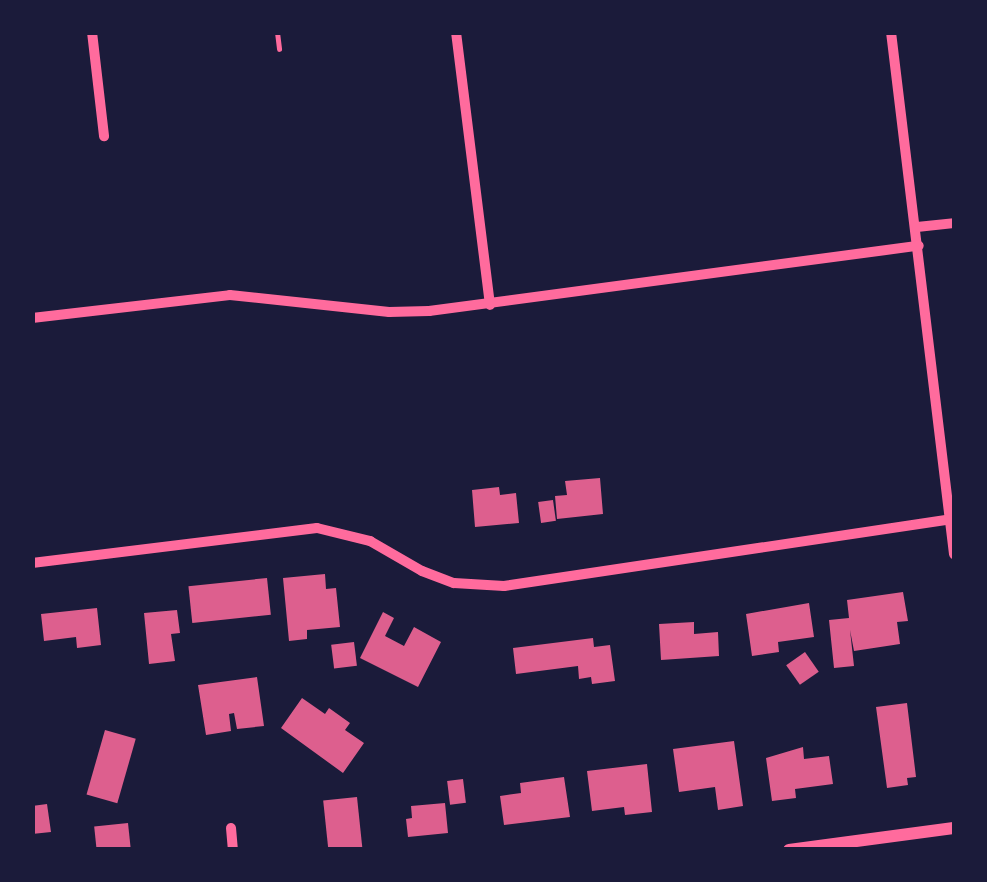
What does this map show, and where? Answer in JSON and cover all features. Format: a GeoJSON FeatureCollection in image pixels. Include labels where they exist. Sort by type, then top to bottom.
{"type":"FeatureCollection","features":[{"type":"Feature","properties":{"kind":"street"},"geometry":{"type":"LineString","coordinates":[[92,32],[104,136]]}},
{"type":"Feature","properties":{"kind":"street"},"geometry":{"type":"LineString","coordinates":[[456,32],[490,306]]}},
{"type":"Feature","properties":{"kind":"street"},"geometry":{"type":"LineString","coordinates":[[892,32],[954,554]]}},
{"type":"Feature","properties":{"kind":"street"},"geometry":{"type":"LineString","coordinates":[[917,227],[954,222]]}},
{"type":"Feature","properties":{"kind":"street"},"geometry":{"type":"LineString","coordinates":[[32,318],[230,294],[389,312],[490,306],[919,246]]}},
{"type":"Feature","properties":{"kind":"street"},"geometry":{"type":"LineString","coordinates":[[32,563],[317,528],[370,541],[422,571],[454,583],[504,586],[952,519]]}},
{"type":"Feature","properties":{"kind":"street"},"geometry":{"type":"LineString","coordinates":[[231,828],[233,850]]}},
{"type":"Feature","properties":{"kind":"street"},"geometry":{"type":"LineString","coordinates":[[790,850],[954,828]]}},
{"type":"Feature","properties":{"kind":"lane"},"geometry":{"type":"LineString","coordinates":[[277,32],[278,49]]}},
{"type":"Feature","properties":{"kind":"building"},"geometry":{"type":"Polygon","coordinates":[[[600,478],[603,514],[557,519],[555,496],[567,495],[565,481],[600,478]]]}},
{"type":"Feature","properties":{"kind":"building"},"geometry":{"type":"Polygon","coordinates":[[[499,487],[500,495],[516,493],[519,523],[475,527],[472,490],[499,487]]]}},
{"type":"Feature","properties":{"kind":"building"},"geometry":{"type":"Polygon","coordinates":[[[553,500],[556,521],[541,523],[538,502],[553,500]]]}},
{"type":"Feature","properties":{"kind":"building"},"geometry":{"type":"Polygon","coordinates":[[[325,574],[326,589],[336,588],[340,627],[307,630],[307,639],[289,641],[283,578],[325,574]]]}},
{"type":"Feature","properties":{"kind":"building"},"geometry":{"type":"Polygon","coordinates":[[[267,578],[271,615],[192,623],[188,586],[267,578]]]}},
{"type":"Feature","properties":{"kind":"building"},"geometry":{"type":"Polygon","coordinates":[[[903,592],[908,621],[897,622],[900,644],[854,651],[850,630],[854,666],[834,668],[829,620],[849,618],[847,600],[903,592]]]}},
{"type":"Feature","properties":{"kind":"building"},"geometry":{"type":"Polygon","coordinates":[[[809,603],[814,637],[778,642],[779,652],[752,656],[746,614],[809,603]]]}},
{"type":"Feature","properties":{"kind":"building"},"geometry":{"type":"Polygon","coordinates":[[[97,608],[101,645],[77,648],[76,637],[44,641],[41,614],[97,608]]]}},
{"type":"Feature","properties":{"kind":"building"},"geometry":{"type":"Polygon","coordinates":[[[177,610],[180,633],[171,634],[175,661],[149,664],[144,613],[177,610]]]}},
{"type":"Feature","properties":{"kind":"building"},"geometry":{"type":"Polygon","coordinates":[[[383,612],[394,618],[385,636],[404,646],[414,627],[441,642],[418,687],[360,658],[383,612]]]}},
{"type":"Feature","properties":{"kind":"building"},"geometry":{"type":"Polygon","coordinates":[[[694,622],[694,634],[718,632],[719,656],[661,660],[659,624],[694,622]]]}},
{"type":"Feature","properties":{"kind":"building"},"geometry":{"type":"Polygon","coordinates":[[[593,638],[594,647],[610,645],[615,681],[592,684],[591,677],[579,679],[578,666],[516,674],[513,648],[593,638]]]}},
{"type":"Feature","properties":{"kind":"building"},"geometry":{"type":"Polygon","coordinates":[[[354,642],[357,666],[334,669],[331,645],[354,642]]]}},
{"type":"Feature","properties":{"kind":"building"},"geometry":{"type":"Polygon","coordinates":[[[805,652],[819,672],[800,685],[786,665],[805,652]]]}},
{"type":"Feature","properties":{"kind":"building"},"geometry":{"type":"Polygon","coordinates":[[[257,677],[264,726],[237,729],[234,713],[229,714],[231,731],[206,735],[198,685],[257,677]]]}},
{"type":"Feature","properties":{"kind":"building"},"geometry":{"type":"Polygon","coordinates":[[[302,698],[325,714],[329,708],[350,723],[345,730],[364,743],[343,773],[281,728],[302,698]]]}},
{"type":"Feature","properties":{"kind":"building"},"geometry":{"type":"Polygon","coordinates":[[[907,703],[916,777],[907,778],[908,785],[887,788],[876,707],[907,703]]]}},
{"type":"Feature","properties":{"kind":"building"},"geometry":{"type":"Polygon","coordinates":[[[105,730],[136,739],[117,803],[87,794],[105,730]]]}},
{"type":"Feature","properties":{"kind":"building"},"geometry":{"type":"Polygon","coordinates":[[[734,741],[743,806],[718,810],[715,787],[679,792],[673,749],[734,741]]]}},
{"type":"Feature","properties":{"kind":"building"},"geometry":{"type":"Polygon","coordinates":[[[803,747],[804,759],[829,756],[833,784],[795,789],[796,798],[772,801],[766,758],[803,747]]]}},
{"type":"Feature","properties":{"kind":"building"},"geometry":{"type":"Polygon","coordinates":[[[647,764],[652,812],[625,815],[624,807],[592,811],[587,771],[647,764]]]}},
{"type":"Feature","properties":{"kind":"building"},"geometry":{"type":"Polygon","coordinates":[[[564,777],[570,817],[504,825],[500,796],[521,793],[520,783],[564,777]]]}},
{"type":"Feature","properties":{"kind":"building"},"geometry":{"type":"Polygon","coordinates":[[[463,779],[466,803],[450,805],[447,781],[463,779]]]}},
{"type":"Feature","properties":{"kind":"building"},"geometry":{"type":"Polygon","coordinates":[[[357,797],[363,850],[328,850],[323,801],[357,797]]]}},
{"type":"Feature","properties":{"kind":"building"},"geometry":{"type":"Polygon","coordinates":[[[445,803],[448,833],[408,837],[406,819],[412,818],[411,806],[445,803]]]}},
{"type":"Feature","properties":{"kind":"building"},"geometry":{"type":"Polygon","coordinates":[[[47,804],[51,832],[32,834],[32,806],[47,804]]]}},
{"type":"Feature","properties":{"kind":"building"},"geometry":{"type":"Polygon","coordinates":[[[128,823],[131,850],[97,850],[94,827],[128,823]]]}}]}
